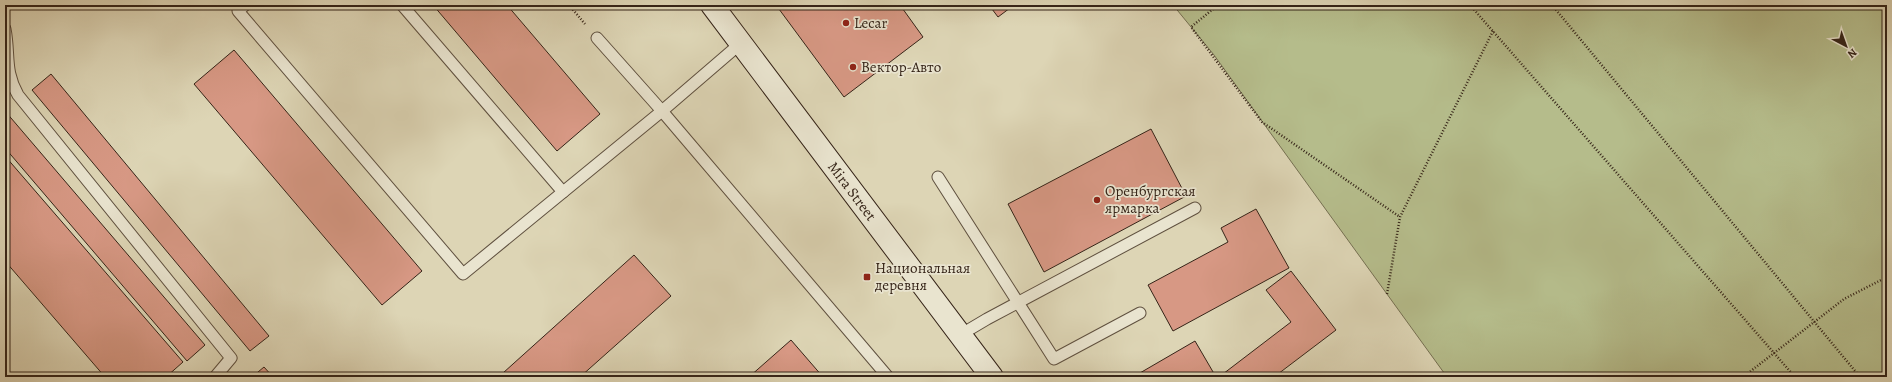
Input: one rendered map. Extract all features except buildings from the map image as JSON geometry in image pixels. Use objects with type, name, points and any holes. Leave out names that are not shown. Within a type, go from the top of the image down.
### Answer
[{"type":"main road","name":"Mira Street","points":[[712,5],[992,377]]},
{"type":"lane","points":[[245,5],[238,11],[463,274],[662,111],[741,43]]},
{"type":"lane","points":[[402,5],[563,192]]},
{"type":"lane","points":[[5,30],[7,65],[11,82],[18,95],[230,358],[215,377]]},
{"type":"lane","points":[[597,38],[662,111],[888,377]]},
{"type":"lane","points":[[938,177],[1054,359],[1140,312]]},
{"type":"lane","points":[[960,335],[1018,302],[1195,208]]},
{"type":"path","points":[[569,5],[597,38]]},
{"type":"path","points":[[1218,5],[1191,27],[1262,122],[1400,217]]},
{"type":"path","points":[[1470,5],[1795,377]]},
{"type":"path","points":[[1552,5],[1860,377]]},
{"type":"path","points":[[1387,294],[1400,217],[1493,31]]},
{"type":"path","points":[[1743,377],[1775,354],[1844,299],[1887,277]]},
{"type":"green space","points":[[1173,5],[1887,5],[1887,377],[1447,377],[1214,55]]},
{"type":"place","name":"Lecar","points":[[846,23]]},
{"type":"place","name":"Вектор-Авто","points":[[853,67]]},
{"type":"place","name":"Оренбургская ярмарка","points":[[1097,200]]},
{"type":"place","name":"Национальная деревня","points":[[867,277]]}]
